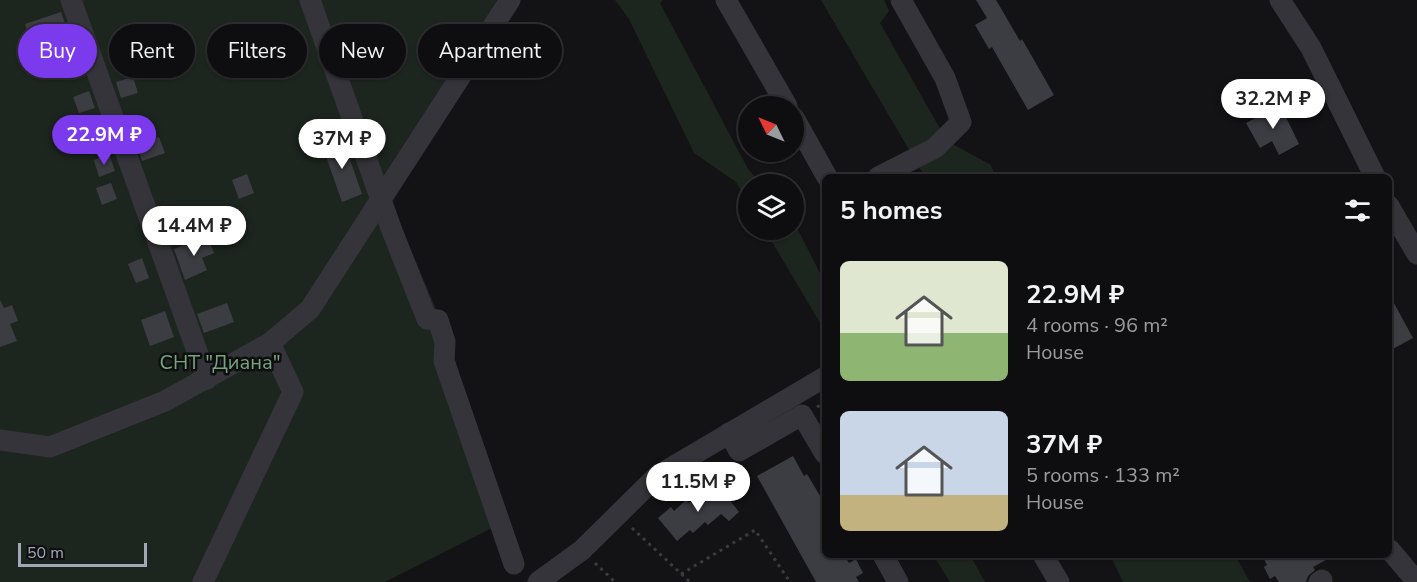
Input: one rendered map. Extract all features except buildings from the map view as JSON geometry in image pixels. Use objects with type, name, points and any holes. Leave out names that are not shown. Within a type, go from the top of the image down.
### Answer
[{"type":"street","points":[[71,0],[207,379]]},
{"type":"street","points":[[310,0],[381,201],[427,319],[438,320],[445,342],[444,361],[514,564]]},
{"type":"street","points":[[0,440],[50,447],[165,401],[270,343],[310,309],[510,0]]},
{"type":"street","points":[[726,0],[781,96]]},
{"type":"street","points":[[884,174],[935,148],[961,122],[945,78],[901,0]]},
{"type":"street","points":[[1280,0],[1311,48],[1374,174]]},
{"type":"street","points":[[804,136],[825,174]]},
{"type":"street","points":[[1392,211],[1417,254]]},
{"type":"street","points":[[203,582],[293,392],[270,343]]},
{"type":"street","points":[[538,582],[582,550],[657,476],[822,379]]},
{"type":"street","points":[[729,433],[739,451],[802,415],[822,449]]},
{"type":"street","points":[[1392,552],[1417,582]]},
{"type":"street","points":[[885,558],[898,582]]},
{"type":"street","points":[[1045,558],[1059,582]]},
{"type":"path","points":[[627,524],[690,582]]},
{"type":"path","points":[[681,574],[754,530],[790,582]]},
{"type":"path","points":[[592,561],[599,554]]},
{"type":"green space","name":"СНТ \"Диана\"","points":[[0,0],[521,0],[505,24],[418,24],[418,78],[470,78],[390,202],[449,339],[502,523],[385,582],[0,582]]},
{"type":"green space","points":[[615,0],[663,0],[660,3],[738,150],[738,162],[744,162],[752,174],[738,174],[738,185],[694,153],[629,19]]},
{"type":"green space","points":[[821,0],[884,0],[889,11],[880,23],[947,141],[991,165],[994,174],[923,174]]},
{"type":"green space","points":[[771,240],[803,240],[822,277],[822,326]]},
{"type":"green space","points":[[935,558],[972,558],[985,582],[950,582]]},
{"type":"green space","points":[[1111,558],[1237,558],[1250,582],[1123,582]]}]
